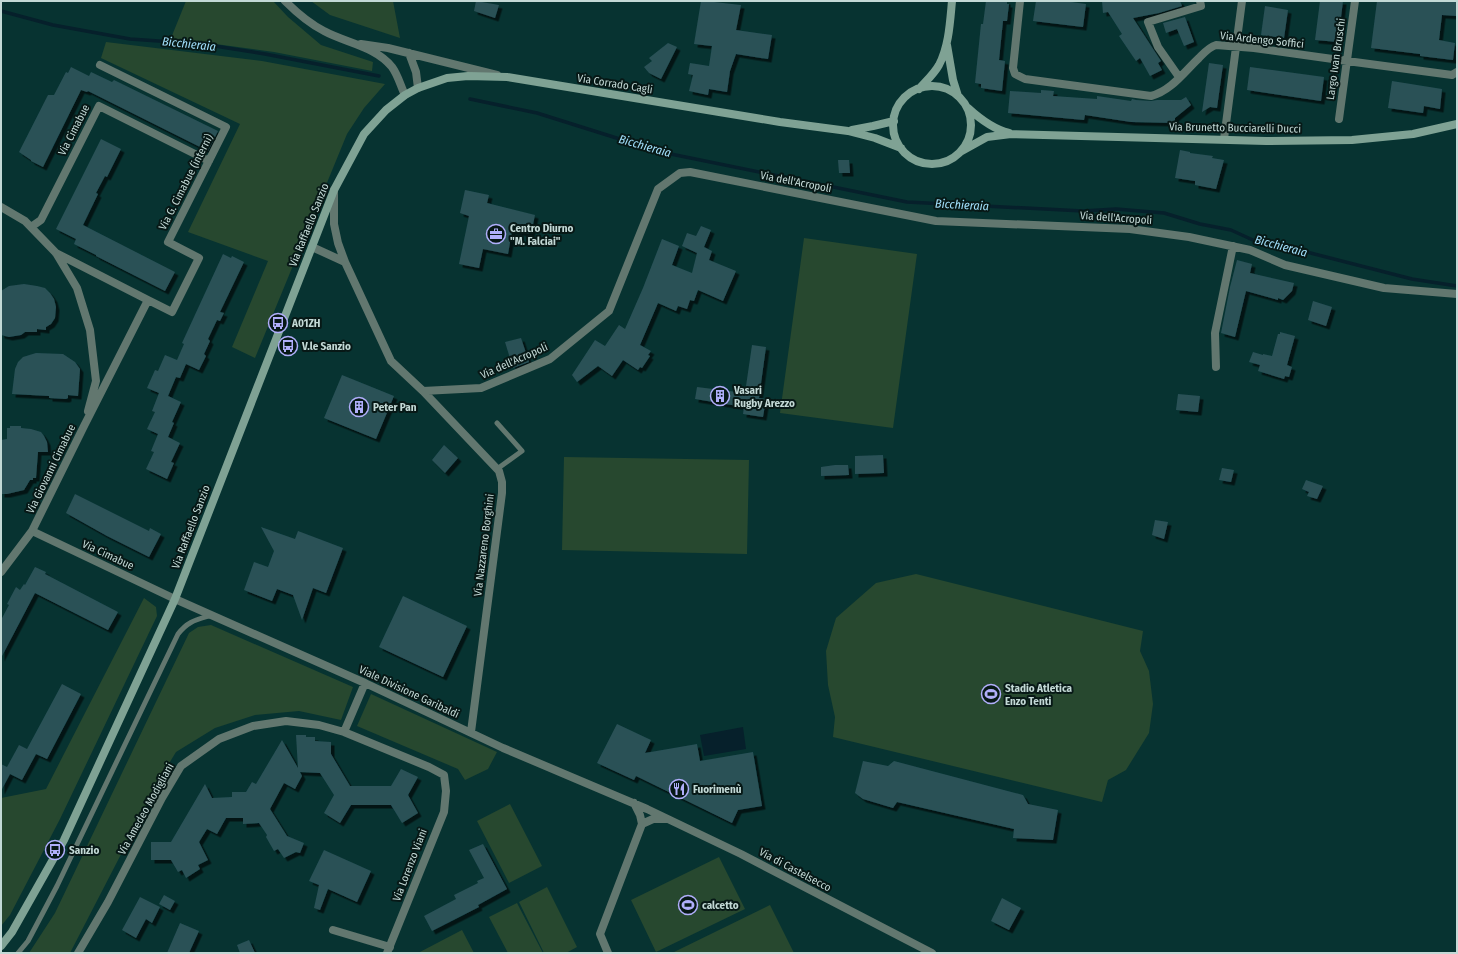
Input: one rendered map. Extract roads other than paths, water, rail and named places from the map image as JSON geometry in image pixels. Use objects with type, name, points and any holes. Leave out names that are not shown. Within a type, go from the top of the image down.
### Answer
[{"type":"main road","points":[[918,89],[939,87],[949,90],[958,96],[966,105],[970,117],[971,130],[967,142],[960,152],[951,159],[940,163],[929,164],[908,156],[900,148],[896,139],[894,121],[896,111],[901,102],[931,77],[939,65],[947,45],[952,1]]},
{"type":"main road","points":[[947,45],[953,80],[958,96]]},
{"type":"main road","name":"Via Corrado Cagli","points":[[386,110],[405,95],[418,88],[447,78],[468,76],[507,78],[780,122],[848,131],[875,138],[900,148]]},
{"type":"main road","name":"Via Brunetto Bucciarelli Ducci","points":[[966,105],[980,119],[999,131],[1011,134]]},
{"type":"main road","name":"Via Raffaello Sanzio","points":[[1,946],[12,932],[64,840],[174,599],[334,190],[364,134],[386,110]]},
{"type":"main road","name":"Via Corrado Cagli","points":[[848,131],[894,121]]},
{"type":"main road","name":"Via Brunetto Bucciarelli Ducci","points":[[960,152],[987,137],[1011,134],[1266,141],[1357,140],[1413,134],[1457,124]]},
{"type":"street","points":[[284,1],[302,18],[324,32],[356,43],[388,48],[507,78]]},
{"type":"street","name":"Via Ardengo Soffici","points":[[1020,1],[1013,68],[1015,74],[1025,79],[1151,96],[1161,93],[1171,87],[1179,77],[1212,46],[1216,45],[1236,46],[1452,75],[1457,72]]},
{"type":"street","points":[[1179,77],[1158,47],[1148,22],[1201,6],[1200,1]]},
{"type":"street","points":[[1224,139],[1242,1]]},
{"type":"street","name":"Largo Ivan Bruschi","points":[[1339,120],[1355,1]]},
{"type":"street","points":[[356,43],[381,57],[392,68],[405,95]]},
{"type":"street","points":[[409,53],[416,72],[418,88]]},
{"type":"street","name":"Via G. Cimabue (interni)","points":[[100,64],[226,127],[168,242],[199,258],[172,312],[148,300]]},
{"type":"street","name":"Via Cimabue","points":[[30,227],[41,220],[99,106],[209,161]]},
{"type":"street","name":"Via dell'Acropoli","points":[[423,392],[481,388],[550,359],[609,311],[658,189],[680,173],[690,172],[936,221],[1130,229],[1189,237],[1250,250],[1285,264],[1384,288],[1457,294]]},
{"type":"street","points":[[334,190],[334,224],[338,243],[345,262],[391,361],[498,470]]},
{"type":"street","name":"Via Giovanni Cimabue","points":[[1,207],[24,221],[56,253],[77,288],[90,330],[96,381],[83,428],[32,531],[1,572]]},
{"type":"street","points":[[1216,367],[1215,333],[1233,246]]},
{"type":"street","points":[[312,247],[345,262]]},
{"type":"street","points":[[56,253],[148,300],[83,428]]},
{"type":"street","name":"Via Nazzareno Borghini","points":[[471,732],[502,493],[502,482],[498,470]]},
{"type":"street","name":"Via Cimabue","points":[[32,531],[174,599]]},
{"type":"street","name":"Viale Divisione Garibaldi","points":[[174,599],[471,732],[503,748],[647,809]]},
{"type":"street","points":[[344,732],[365,684]]},
{"type":"street","name":"Via Amedeo Modigliani","points":[[78,953],[108,902],[162,798],[181,766],[219,739],[253,726],[286,721],[319,725],[344,732],[444,775],[446,791]]},
{"type":"street","name":"Via Lorenzo Viani","points":[[333,930],[388,950],[444,812],[446,791]]},
{"type":"street","points":[[608,953],[600,934],[642,824],[640,815],[634,803]]},
{"type":"street","name":"Via di Castelsecco","points":[[647,809],[741,854],[932,953]]},
{"type":"street","points":[[642,824],[653,819],[668,819]]},
{"type":"lane","points":[[498,423],[522,451],[498,470]]},
{"type":"lane","points":[[18,953],[28,940],[57,886],[178,634],[184,625],[212,615]]},
{"type":"water","points":[[743,727],[746,749],[704,756],[700,735]]},
{"type":"waterway","name":"Bicchieraia","points":[[1,11],[53,25],[130,39],[202,44],[265,54],[379,76]]},
{"type":"waterway","name":"Bicchieraia","points":[[470,99],[537,113],[661,152],[907,202],[1083,211],[1116,209],[1164,213],[1200,224],[1231,230],[1255,241],[1291,248],[1412,279],[1457,286]]},
{"type":"place","name":"Centro Diurno \"M. Falciai\"","points":[[496,234]]},
{"type":"place","name":"A01ZH","points":[[278,323]]},
{"type":"place","name":"V.le Sanzio","points":[[288,346]]},
{"type":"place","name":"Vasari Rugby Arezzo","points":[[720,396]]},
{"type":"place","name":"Peter Pan","points":[[359,407]]},
{"type":"place","name":"Stadio Atletica Enzo Tenti","points":[[991,694]]},
{"type":"place","name":"Fuorimenù","points":[[679,789]]},
{"type":"place","name":"Sanzio","points":[[55,850]]},
{"type":"place","name":"calcetto","points":[[688,905]]}]
